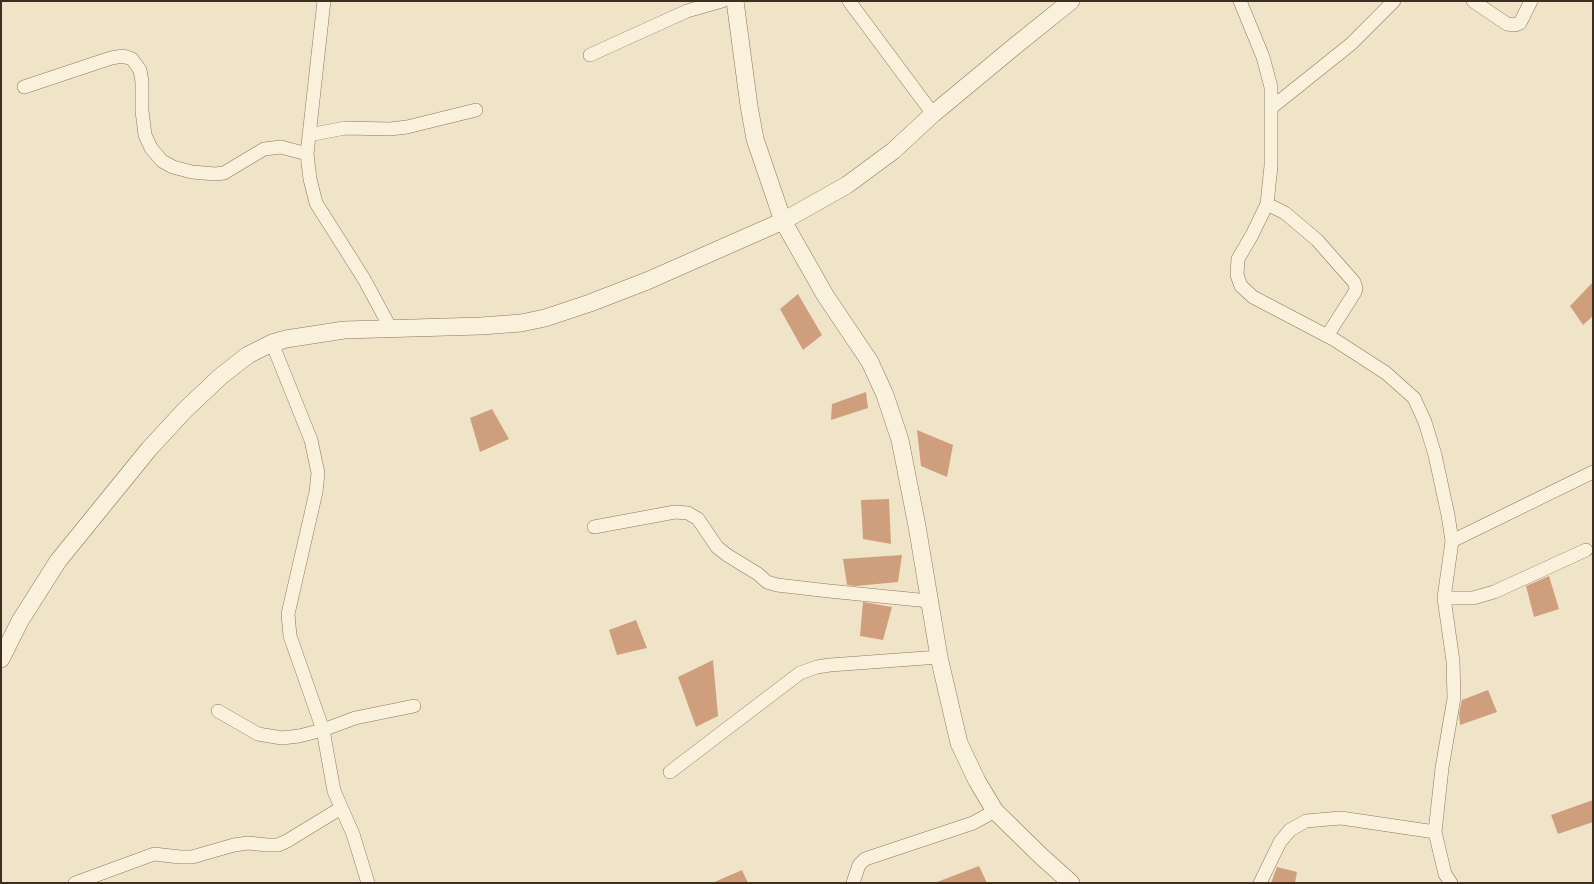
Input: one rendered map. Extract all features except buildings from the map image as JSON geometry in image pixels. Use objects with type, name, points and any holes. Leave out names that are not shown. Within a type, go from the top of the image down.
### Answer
[{"type":"street","points":[[324,1],[307,154],[310,179],[316,203],[364,279],[391,329]]},
{"type":"street","points":[[590,54],[687,11],[722,1]]},
{"type":"street","points":[[736,1],[749,106],[755,139],[783,221],[825,296],[870,362],[885,395],[900,440],[930,600],[939,658],[959,743],[977,782],[995,811],[1064,881]]},
{"type":"street","points":[[849,1],[933,114]]},
{"type":"street","points":[[1,659],[20,621],[58,561],[149,449],[185,410],[221,376],[248,355],[272,343],[286,339],[344,330],[481,326],[521,323],[545,318],[590,304],[647,281],[783,221],[847,185],[893,151],[933,114],[1071,1]]},
{"type":"street","points":[[1240,1],[1263,57],[1271,87],[1271,166],[1267,204],[1238,259],[1237,275],[1241,286],[1253,297],[1327,336],[1386,373],[1414,398],[1425,422],[1435,455],[1452,541],[1444,598],[1453,661],[1454,698],[1442,768],[1435,832],[1445,874],[1451,883]]},
{"type":"street","points":[[1271,108],[1351,44],[1394,1]]},
{"type":"street","points":[[1472,1],[1506,24],[1515,25],[1520,23],[1531,1]]},
{"type":"street","points":[[24,87],[111,58],[123,56],[132,59],[140,70],[145,136],[151,148],[162,161],[173,167],[192,172],[215,174],[224,172],[264,149],[281,147],[307,154]]},
{"type":"street","points":[[309,135],[345,128],[390,129],[407,127],[476,110]]},
{"type":"street","points":[[1267,204],[1285,213],[1317,240],[1354,282],[1356,288],[1355,292],[1327,336]]},
{"type":"street","points":[[272,343],[311,440],[318,473],[316,492],[288,614],[290,636],[323,730],[334,791],[353,834],[368,883]]},
{"type":"street","points":[[1452,541],[1593,472]]},
{"type":"street","points":[[594,527],[675,512],[688,513],[698,519],[717,547],[758,574],[767,582],[777,585],[829,591],[930,600]]},
{"type":"street","points":[[1444,598],[1473,598],[1494,592],[1586,550]]},
{"type":"street","points":[[670,772],[800,673],[817,667],[830,665],[939,658]]},
{"type":"street","points":[[218,711],[258,734],[282,738],[299,736],[323,730],[355,718],[414,706]]},
{"type":"street","points":[[75,883],[154,854],[192,857],[234,845],[248,843],[278,845],[341,808]]},
{"type":"street","points":[[853,883],[859,865],[865,859],[973,823],[995,811]]},
{"type":"street","points":[[1260,883],[1280,842],[1290,830],[1306,821],[1341,818],[1435,832]]}]
